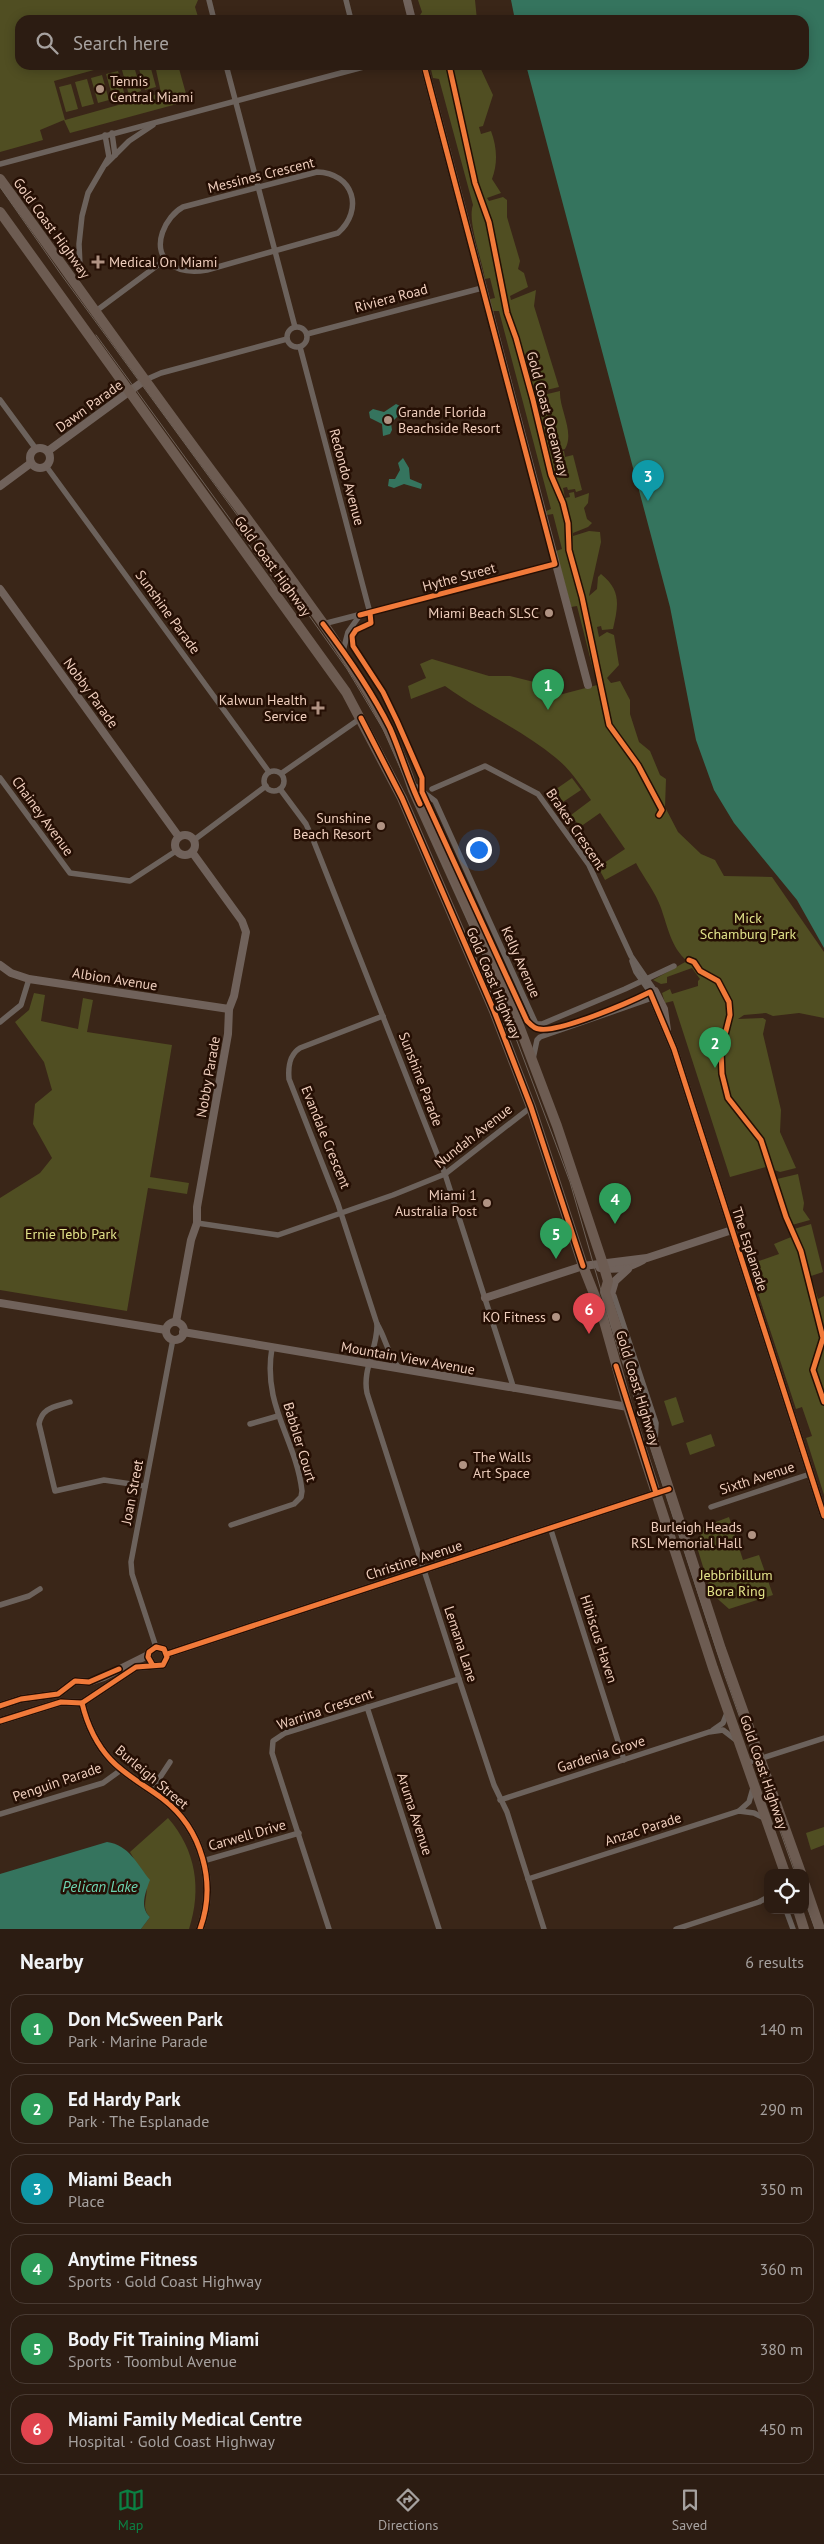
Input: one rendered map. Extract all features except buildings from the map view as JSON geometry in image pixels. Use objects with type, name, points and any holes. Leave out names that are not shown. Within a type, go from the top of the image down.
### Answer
[{"type":"highway","name":"Gold Coast Highway","points":[[0,179],[145,380],[279,560],[343,651],[389,727],[404,759],[411,782],[493,962],[533,1061],[580,1191],[604,1266],[612,1299],[669,1489],[744,1715],[800,1869]]},
{"type":"highway","name":"Gold Coast Highway","points":[[0,212],[325,662],[361,718],[402,798],[443,891],[531,1107],[602,1314],[628,1407],[727,1708],[783,1869]]},
{"type":"highway","points":[[809,1897],[820,1929]]},
{"type":"highway","points":[[799,1914],[804,1929]]},
{"type":"street","points":[[209,0],[213,15]]},
{"type":"street","points":[[346,0],[350,15]]},
{"type":"street","points":[[407,0],[411,15]]},
{"type":"street","points":[[227,70],[294,327]]},
{"type":"street","points":[[0,164],[348,70]]},
{"type":"street","points":[[425,70],[588,685]]},
{"type":"street","points":[[80,266],[79,244],[83,208],[88,193],[105,166],[115,155],[137,135],[166,119]]},
{"type":"street","points":[[112,133],[115,155]]},
{"type":"street","points":[[105,135],[109,153],[105,166]]},
{"type":"street","name":"Messines Crescent","points":[[325,172],[340,179],[350,191],[352,215],[349,222],[338,233],[274,251],[198,271],[180,268],[170,264],[166,259],[162,244],[164,228],[176,210],[257,187],[308,174],[325,172]]},
{"type":"street","points":[[96,311],[166,259]]},
{"type":"street","name":"Riviera Road","points":[[307,334],[482,288]]},
{"type":"street","points":[[294,327],[301,327],[307,334],[307,340],[300,347],[292,346],[287,339],[288,332],[294,327]]},
{"type":"street","points":[[145,380],[161,373],[287,339]]},
{"type":"street","name":"Redondo Avenue","points":[[300,347],[372,612]]},
{"type":"street","name":"Dawn Parade","points":[[48,451],[145,380]]},
{"type":"street","points":[[0,400],[36,448]]},
{"type":"street","points":[[36,448],[44,448],[48,451],[50,461],[46,466],[38,468],[31,463],[30,456],[36,448]]},
{"type":"street","points":[[0,486],[31,463]]},
{"type":"street","name":"Sunshine Parade","points":[[46,466],[269,772]]},
{"type":"street","name":"Hythe Street","points":[[323,624],[555,564]]},
{"type":"street","name":"Nobby Parade","points":[[0,589],[179,837]]},
{"type":"street","points":[[343,651],[348,632],[360,615]]},
{"type":"street","points":[[282,773],[361,718]]},
{"type":"street","name":"Brakes Crescent","points":[[432,789],[484,766],[536,792],[589,864],[631,956],[634,968],[654,994]]},
{"type":"street","points":[[276,770],[282,773],[284,783],[280,789],[271,790],[266,786],[264,780],[269,772],[276,770]]},
{"type":"street","name":"Chainey Avenue","points":[[0,778],[66,870],[76,875],[130,882],[176,851]]},
{"type":"street","name":"Kelly Avenue","points":[[411,782],[435,801],[536,1024],[542,1024],[601,1000],[674,966]]},
{"type":"street","points":[[194,840],[266,786]]},
{"type":"street","name":"Sunshine Parade","points":[[280,789],[306,824],[446,1174],[514,1389]]},
{"type":"street","points":[[185,835],[194,840],[195,846],[192,852],[184,856],[176,851],[174,845],[179,837],[185,835]]},
{"type":"street","name":"Nobby Parade","points":[[176,1322],[191,1240],[197,1223],[197,1207],[228,1034],[229,1009],[234,996],[245,948],[244,926],[192,852]]},
{"type":"street","name":"Albion Avenue","points":[[0,965],[11,973],[29,979],[229,1009]]},
{"type":"street","points":[[0,1022],[21,1005],[29,979]]},
{"type":"street","points":[[533,1061],[535,1045],[540,1036],[654,994]]},
{"type":"street","name":"The Esplanade","points":[[654,994],[664,1009],[667,1030],[824,1516]]},
{"type":"street","name":"Evandale Crescent","points":[[383,1016],[294,1051],[290,1061],[289,1079],[341,1212],[377,1324],[390,1357],[401,1370]]},
{"type":"street","name":"Nundah Avenue","points":[[197,1223],[270,1236],[341,1212],[446,1174],[531,1107]]},
{"type":"street","points":[[486,1298],[584,1266],[604,1266],[647,1258],[732,1230]]},
{"type":"street","points":[[612,1299],[617,1278],[647,1258]]},
{"type":"street","points":[[604,1266],[617,1270],[632,1267]]},
{"type":"street","points":[[0,1303],[166,1330]]},
{"type":"street","points":[[176,1322],[183,1326],[184,1332],[179,1338],[173,1339],[167,1335],[166,1330],[170,1323],[176,1322]]},
{"type":"street","name":"Evandale Crescent","points":[[370,1365],[377,1341],[377,1324]]},
{"type":"street","name":"Mountain View Avenue","points":[[184,1332],[370,1365],[628,1407]]},
{"type":"street","name":"Joan Street","points":[[156,1647],[132,1574],[131,1562],[173,1339]]},
{"type":"street","name":"Babbler Court","points":[[231,1525],[294,1504],[301,1497],[302,1485],[278,1416],[269,1374],[272,1348]]},
{"type":"street","name":"Lemana Lane","points":[[370,1365],[365,1380],[367,1393],[458,1679],[500,1800],[507,1812],[544,1929]]},
{"type":"street","points":[[70,1402],[45,1410],[39,1424],[55,1491],[104,1480],[145,1486]]},
{"type":"street","points":[[250,1424],[278,1416]]},
{"type":"street","name":"Sixth Avenue","points":[[711,1507],[810,1474]]},
{"type":"street","name":"Christine Avenue","points":[[167,1654],[669,1489]]},
{"type":"street","name":"Hibiscus Haven","points":[[550,1527],[624,1760]]},
{"type":"street","points":[[0,1605],[29,1596],[40,1588]]},
{"type":"street","points":[[0,1706],[21,1700],[51,1696],[75,1681],[83,1682],[104,1677],[148,1655],[156,1647],[161,1648],[167,1654],[167,1660],[163,1665],[157,1667],[152,1664],[148,1655]]},
{"type":"street","points":[[0,1722],[61,1702],[82,1703],[136,1667],[152,1664]]},
{"type":"street","name":"Warrina Crescent","points":[[329,1929],[272,1753],[273,1741],[285,1733],[458,1679]]},
{"type":"street","points":[[83,1682],[89,1688],[89,1697]]},
{"type":"street","points":[[68,1686],[68,1696],[73,1702]]},
{"type":"street","name":"Burleigh Street","points":[[82,1703],[96,1739],[110,1760],[173,1808],[187,1823],[204,1861],[207,1894],[200,1929]]},
{"type":"street","name":"Aruma Avenue","points":[[367,1707],[439,1929]]},
{"type":"street","name":"Gardenia Grove","points":[[709,1732],[723,1723],[727,1717],[727,1708]]},
{"type":"street","name":"Gardenia Grove","points":[[500,1800],[709,1732],[723,1730],[744,1715]]},
{"type":"street","points":[[723,1730],[741,1745]]},
{"type":"street","points":[[747,1763],[824,1738]]},
{"type":"street","points":[[151,1791],[170,1762]]},
{"type":"street","name":"Penguin Parade","points":[[0,1814],[103,1783],[121,1770]]},
{"type":"street","points":[[739,1811],[748,1802],[754,1782]]},
{"type":"street","points":[[739,1811],[754,1813],[766,1819]]},
{"type":"street","name":"Anzac Parade","points":[[528,1879],[739,1811]]},
{"type":"street","name":"Carwell Drive","points":[[204,1861],[298,1833]]},
{"type":"street","points":[[775,1847],[780,1869]]},
{"type":"street","points":[[676,1929],[764,1899]]},
{"type":"street","points":[[759,1902],[764,1902]]},
{"type":"street","points":[[787,1914],[793,1929]]},
{"type":"green space","points":[[0,0],[198,0],[195,7],[197,15],[15,15],[15,70],[94,70],[54,81],[65,120],[161,93],[156,70],[179,70],[188,101],[70,133],[64,120],[40,130],[43,140],[0,152]]},
{"type":"green space","points":[[418,0],[475,0],[476,15],[420,15],[422,12]]},
{"type":"green space","points":[[122,70],[135,70],[141,91],[129,95]]},
{"type":"green space","points":[[139,70],[151,70],[156,87],[145,90]]},
{"type":"green space","name":"Mick Schamburg Park","points":[[431,70],[481,70],[493,95],[483,126],[479,127],[481,134],[491,131],[493,137],[496,161],[492,179],[501,193],[487,198],[489,201],[503,197],[507,200],[507,217],[520,261],[518,269],[524,273],[528,287],[510,296],[511,300],[536,290],[534,306],[559,387],[538,392],[539,396],[560,391],[568,428],[568,442],[565,449],[552,452],[564,451],[565,457],[573,455],[582,490],[576,492],[575,489],[568,490],[567,487],[563,488],[565,498],[570,497],[569,493],[574,492],[575,498],[589,493],[588,503],[584,508],[587,519],[592,523],[588,527],[573,533],[573,536],[589,531],[600,532],[601,542],[589,596],[597,589],[598,577],[601,574],[608,580],[617,599],[613,629],[602,630],[601,626],[597,627],[599,637],[607,632],[614,635],[619,665],[607,678],[611,683],[620,681],[630,700],[630,714],[639,742],[650,751],[660,775],[666,779],[665,807],[678,832],[701,854],[715,860],[724,876],[772,877],[824,952],[824,1018],[799,1013],[773,1016],[766,1013],[744,1015],[738,1019],[763,1018],[766,1020],[763,1034],[781,1110],[780,1132],[796,1168],[780,1172],[766,1167],[730,1177],[673,1001],[665,1003],[662,993],[670,989],[672,994],[698,986],[700,979],[692,968],[667,977],[667,983],[661,984],[653,980],[687,961],[677,950],[659,902],[636,863],[605,880],[598,867],[625,849],[600,813],[580,827],[571,815],[591,800],[571,772],[543,748],[445,686],[411,699],[408,686],[426,678],[420,664],[432,659],[489,676],[510,676],[538,683],[559,695],[597,685],[577,606],[571,607],[556,551],[562,549],[553,514],[547,515],[546,511],[551,509],[499,311],[493,311],[490,299],[495,298],[490,278],[485,279],[472,221],[473,205],[439,79],[433,78]]},
{"type":"green space","points":[[118,71],[125,96],[113,99],[106,74]]},
{"type":"green space","name":"Tennis Central Miami","points":[[102,75],[109,100],[98,103],[91,78]]},
{"type":"green space","points":[[87,79],[94,104],[82,107],[75,82]]},
{"type":"green space","points":[[71,84],[78,109],[66,112],[59,87]]},
{"type":"green space","points":[[572,778],[581,790],[557,806],[549,794]]},
{"type":"green space","name":"Ernie Tebb Park","points":[[34,993],[45,995],[41,1021],[78,1029],[83,998],[93,1000],[87,1032],[172,1045],[150,1177],[189,1183],[187,1194],[148,1188],[127,1311],[0,1290],[0,1198],[40,1173],[52,1158],[33,1124],[35,1104],[52,1090],[44,1062],[15,1022],[29,1010]]},
{"type":"green space","points":[[798,1174],[804,1203],[803,1210],[810,1220],[792,1225],[777,1179]]},
{"type":"green space","points":[[811,1224],[823,1272],[811,1276],[818,1299],[824,1296],[824,1495],[806,1438],[812,1436],[802,1407],[796,1409],[750,1269],[753,1263],[779,1254],[774,1244],[796,1235],[794,1229]]},
{"type":"green space","points":[[676,1397],[684,1422],[672,1426],[664,1401]]},
{"type":"green space","points":[[711,1434],[715,1446],[690,1455],[686,1443]]},
{"type":"green space","name":"Jebbribillum Bora Ring","points":[[729,1517],[743,1560],[759,1555],[773,1595],[729,1609],[711,1593],[697,1547],[703,1527]]},
{"type":"green space","points":[[168,1818],[185,1843],[194,1870],[195,1899],[193,1914],[189,1929],[141,1929],[150,1917],[145,1905],[147,1890],[130,1852]]},
{"type":"green space","points":[[824,1827],[824,1845],[811,1850],[806,1833]]},
{"type":"water","points":[[511,0],[824,0],[824,948],[797,900],[734,823],[714,790],[696,740],[670,607],[527,70],[809,70],[809,15],[514,15]]},
{"type":"water","points":[[396,404],[400,406],[403,413],[402,417],[398,416],[391,423],[392,430],[390,434],[383,436],[382,424],[370,418],[369,412],[373,409],[384,412]]},
{"type":"water","points":[[403,458],[409,468],[410,479],[422,484],[421,489],[404,484],[394,488],[388,486],[389,479],[395,479],[400,470],[398,463]]},
{"type":"water","name":"Pelican Lake","points":[[107,1842],[127,1851],[150,1880],[144,1904],[150,1917],[141,1929],[0,1929],[0,1874]]},
{"type":"tram line","points":[[0,187],[60,273],[347,669],[383,729],[494,980],[570,1182],[614,1336],[725,1676],[794,1869]]},
{"type":"tram line","points":[[96,335],[289,600]]},
{"type":"tram line","points":[[809,1912],[815,1929]]},
{"type":"cycle path","points":[[360,615],[555,564],[425,70]]},
{"type":"cycle path","name":"Gold Coast Oceanway","points":[[450,70],[475,183],[489,222],[507,313],[533,400],[551,475],[563,503],[568,523],[569,550],[582,597],[609,725],[638,765],[662,810],[659,815]]},
{"type":"cycle path","points":[[370,613],[371,623],[356,630],[352,636],[353,646],[383,692],[397,721],[422,778],[422,792],[527,1021],[537,1029],[562,1026],[594,1016],[650,992],[674,1049],[824,1516]]},
{"type":"cycle path","points":[[323,624],[359,675],[383,715],[394,737],[420,804]]},
{"type":"cycle path","points":[[361,718],[402,798],[494,1011],[531,1107],[583,1266]]},
{"type":"cycle path","points":[[689,960],[694,962],[700,971],[718,981],[729,1002],[730,1015],[721,1051],[722,1074],[728,1098],[761,1140],[786,1217],[801,1251],[823,1338],[813,1370],[824,1402]]},
{"type":"cycle path","points":[[616,1366],[656,1493]]},
{"type":"cycle path","points":[[167,1654],[669,1489]]},
{"type":"cycle path","points":[[0,1721],[61,1702],[82,1703],[136,1667],[163,1665],[167,1657],[164,1649],[156,1647],[149,1652],[148,1657],[152,1664]]},
{"type":"cycle path","points":[[0,1706],[21,1699],[58,1694],[75,1681],[89,1682],[119,1669]]},
{"type":"cycle path","points":[[82,1703],[93,1733],[106,1754],[123,1771],[163,1799],[176,1811],[188,1826],[196,1841],[206,1876],[207,1894],[200,1929]]},
{"type":"place","name":"Tennis Central Miami","points":[[100,89]]},
{"type":"place","name":"Medical On Miami","points":[[98,262]]},
{"type":"place","name":"Grande Florida Beachside Resort","points":[[388,420]]},
{"type":"place","name":"Miami Beach","points":[[648,501]]},
{"type":"place","name":"Miami Beach SLSC","points":[[549,613]]},
{"type":"place","name":"Kalwun Health Service","points":[[318,708]]},
{"type":"place","name":"Don McSween Park","points":[[548,710]]},
{"type":"place","name":"Sunshine Beach Resort","points":[[381,826]]},
{"type":"place","name":"Ed Hardy Park","points":[[715,1068]]},
{"type":"place","name":"Miami 1 Australia Post","points":[[487,1203]]},
{"type":"place","name":"Anytime Fitness","points":[[615,1224]]},
{"type":"place","name":"Body Fit Training Miami","points":[[556,1259]]},
{"type":"place","name":"KO Fitness","points":[[556,1317]]},
{"type":"place","name":"Miami Family Medical Centre","points":[[589,1334]]},
{"type":"place","name":"The Walls Art Space","points":[[463,1465]]},
{"type":"place","name":"Burleigh Heads RSL Memorial Hall","points":[[752,1535]]}]
